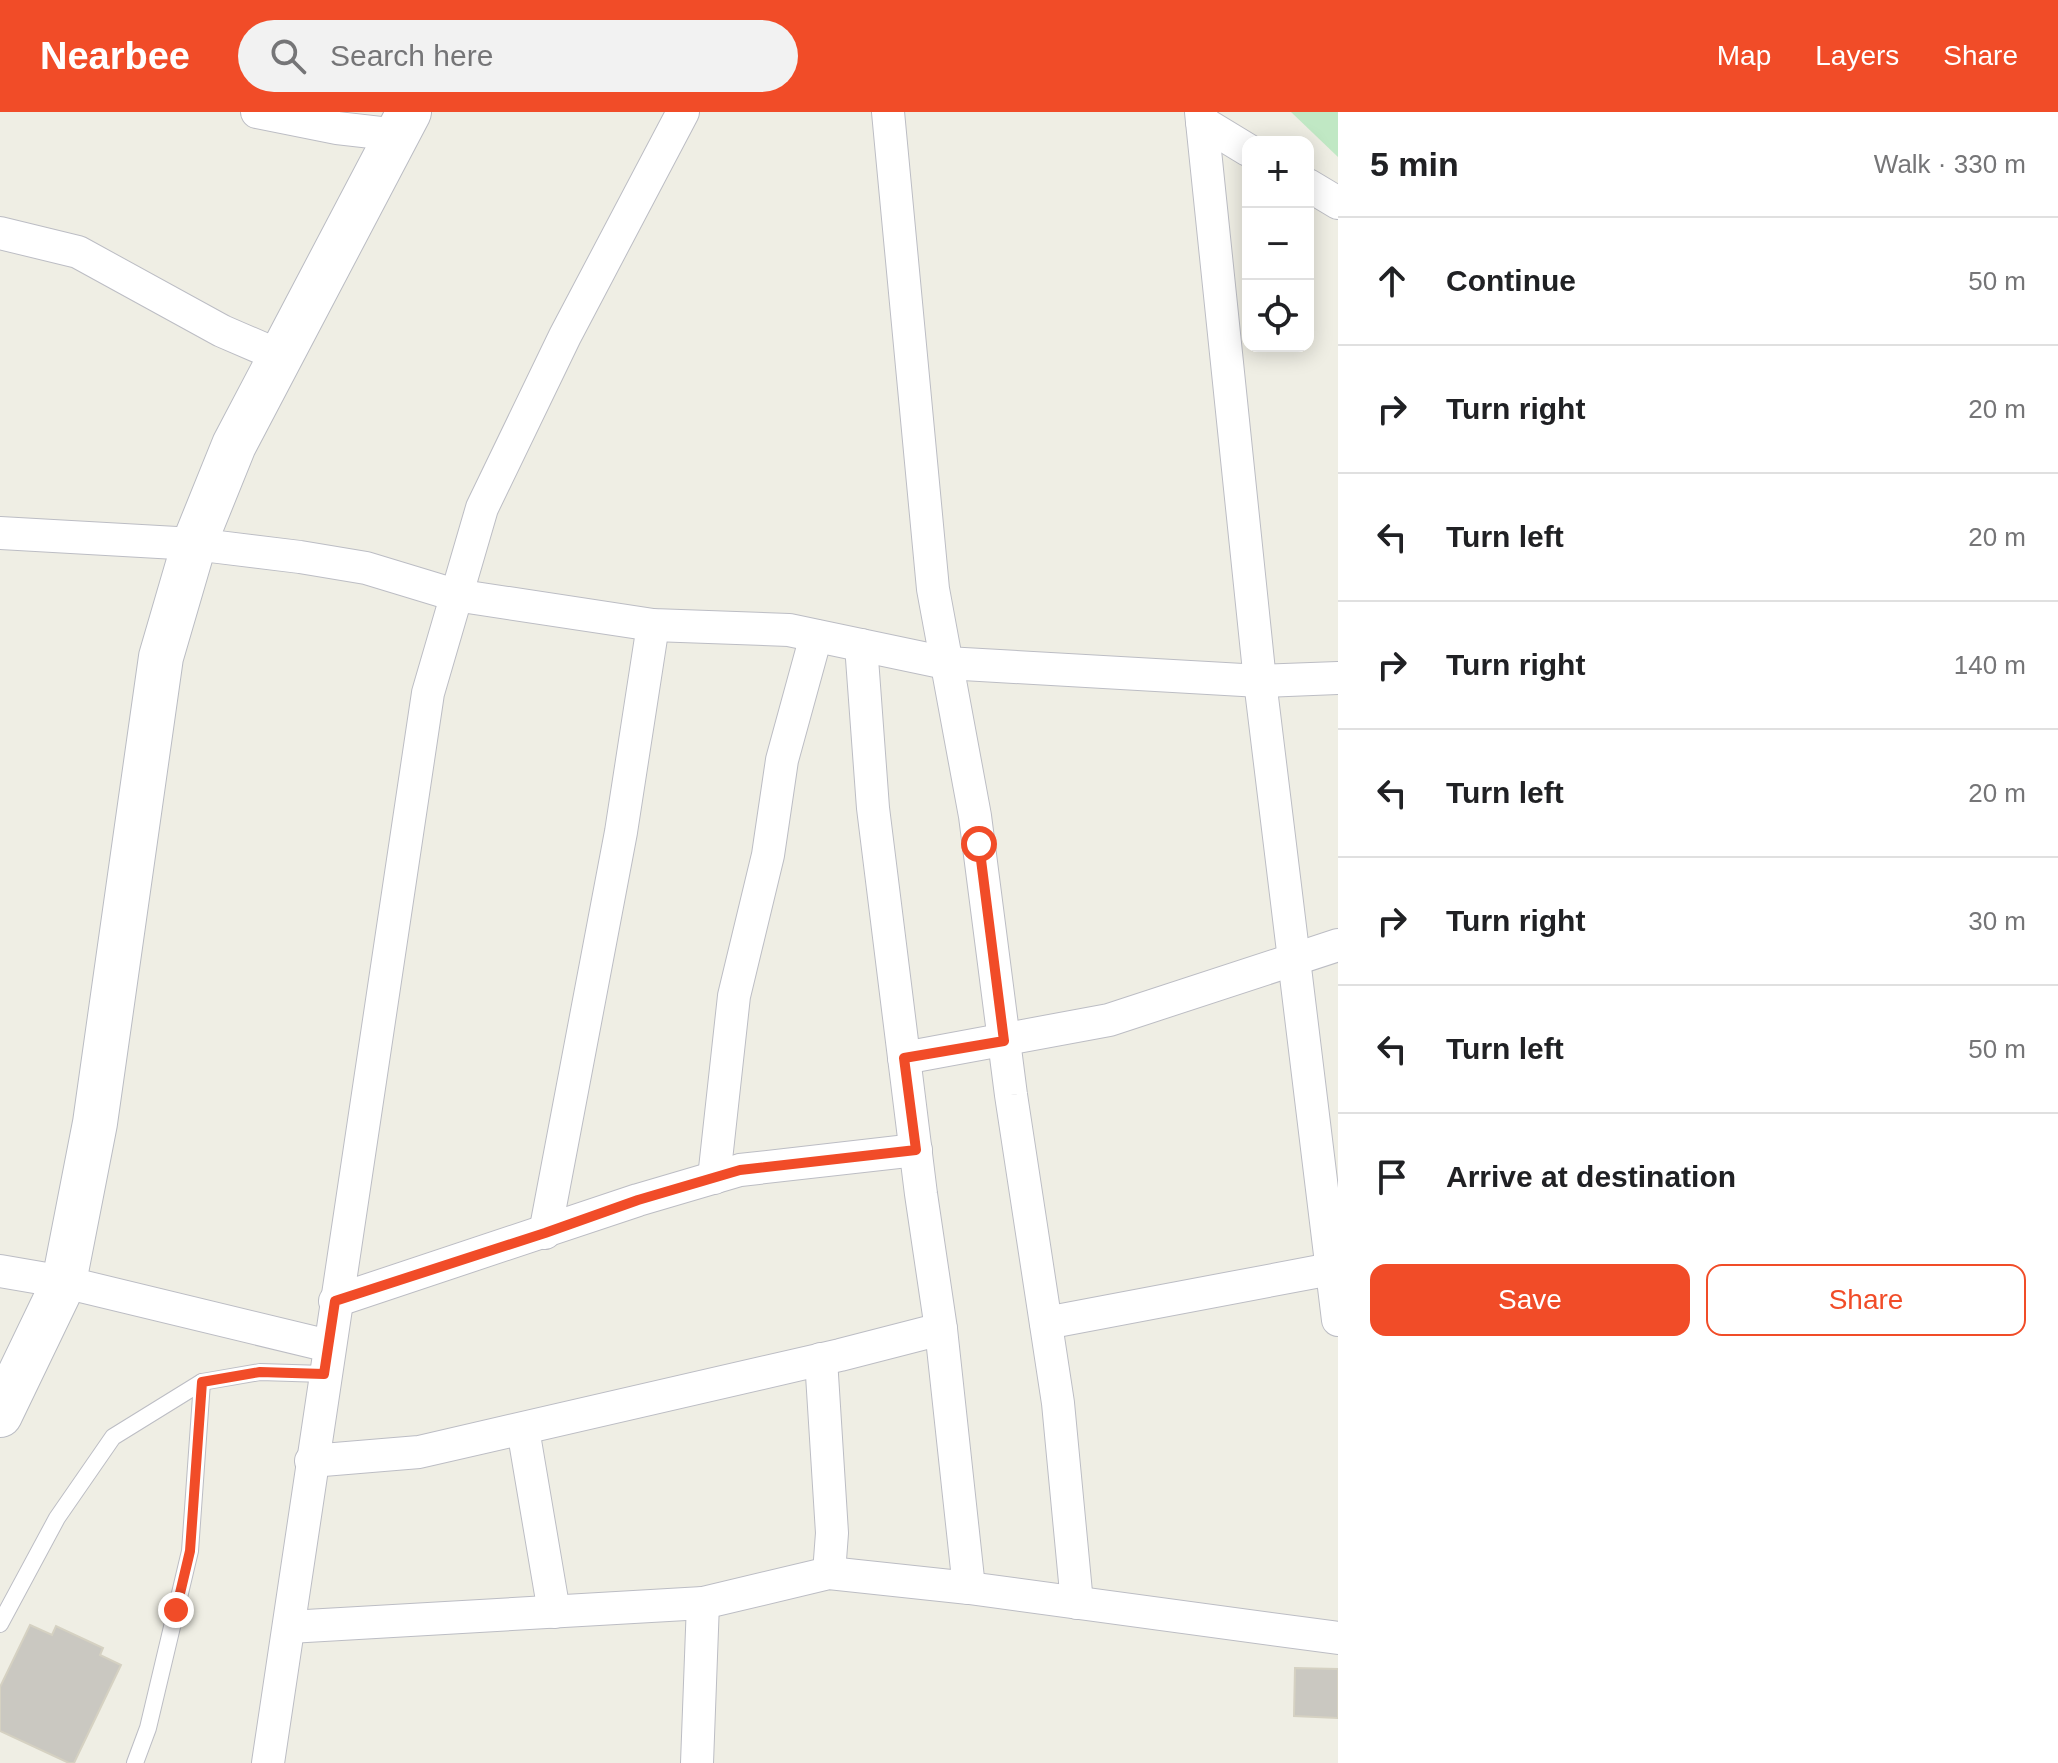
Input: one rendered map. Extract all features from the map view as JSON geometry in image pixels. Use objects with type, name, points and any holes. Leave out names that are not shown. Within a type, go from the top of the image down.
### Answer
[{"type":"street","points":[[257,112],[337,128],[404,124]]},
{"type":"street","points":[[268,1763],[428,693],[455,595],[489,493],[565,336],[683,112]]},
{"type":"street","points":[[888,112],[933,589],[975,816],[1004,1041],[1058,1403],[1077,1603]]},
{"type":"street","points":[[1201,117],[1242,146]]},
{"type":"street","points":[[1201,117],[1260,681],[1338,1320]]},
{"type":"street","points":[[0,1415],[64,1282],[95,1123],[161,657],[194,544],[234,445],[404,124]]},
{"type":"street","points":[[1314,189],[1338,203]]},
{"type":"street","points":[[0,233],[78,252],[222,331],[280,356]]},
{"type":"street","points":[[0,533],[194,544],[366,568],[455,595],[653,625],[789,630],[946,663],[1260,681],[1338,678]]},
{"type":"street","points":[[545,1233],[621,832],[653,625]]},
{"type":"street","points":[[714,1178],[734,996],[768,855],[782,760],[816,636]]},
{"type":"street","points":[[861,645],[873,808],[941,1329],[969,1588]]},
{"type":"street","points":[[904,1058],[1109,1020],[1338,945]]},
{"type":"street","points":[[335,1301],[638,1200],[740,1170],[916,1150]]},
{"type":"street","points":[[1046,1323],[1331,1269]]},
{"type":"street","points":[[0,1271],[64,1282],[326,1360]]},
{"type":"street","points":[[311,1461],[419,1452],[941,1329]]},
{"type":"street","points":[[821,1359],[832,1533],[829,1573]]},
{"type":"street","points":[[523,1429],[554,1612]]},
{"type":"street","points":[[289,1627],[703,1603],[829,1573],[969,1588],[1338,1638]]},
{"type":"street","points":[[697,1763],[703,1603]]},
{"type":"lane","points":[[0,1624],[57,1518],[113,1437],[202,1382],[326,1360]]},
{"type":"lane","points":[[135,1763],[148,1728],[190,1551],[202,1382]]},
{"type":"green space","points":[[1291,112],[1338,112],[1338,157]]},
{"type":"building","points":[[30,1625],[52,1635],[56,1626],[103,1648],[100,1655],[121,1665],[74,1763],[0,1731],[0,1687]]},
{"type":"building","points":[[1295,1668],[1338,1669],[1338,1718],[1294,1716]]},
{"type":"route","points":[[176,1610],[190,1551],[202,1382],[260,1372],[324,1374],[335,1301],[638,1200],[740,1170],[916,1150],[904,1058],[1004,1041],[979,844]]}]
